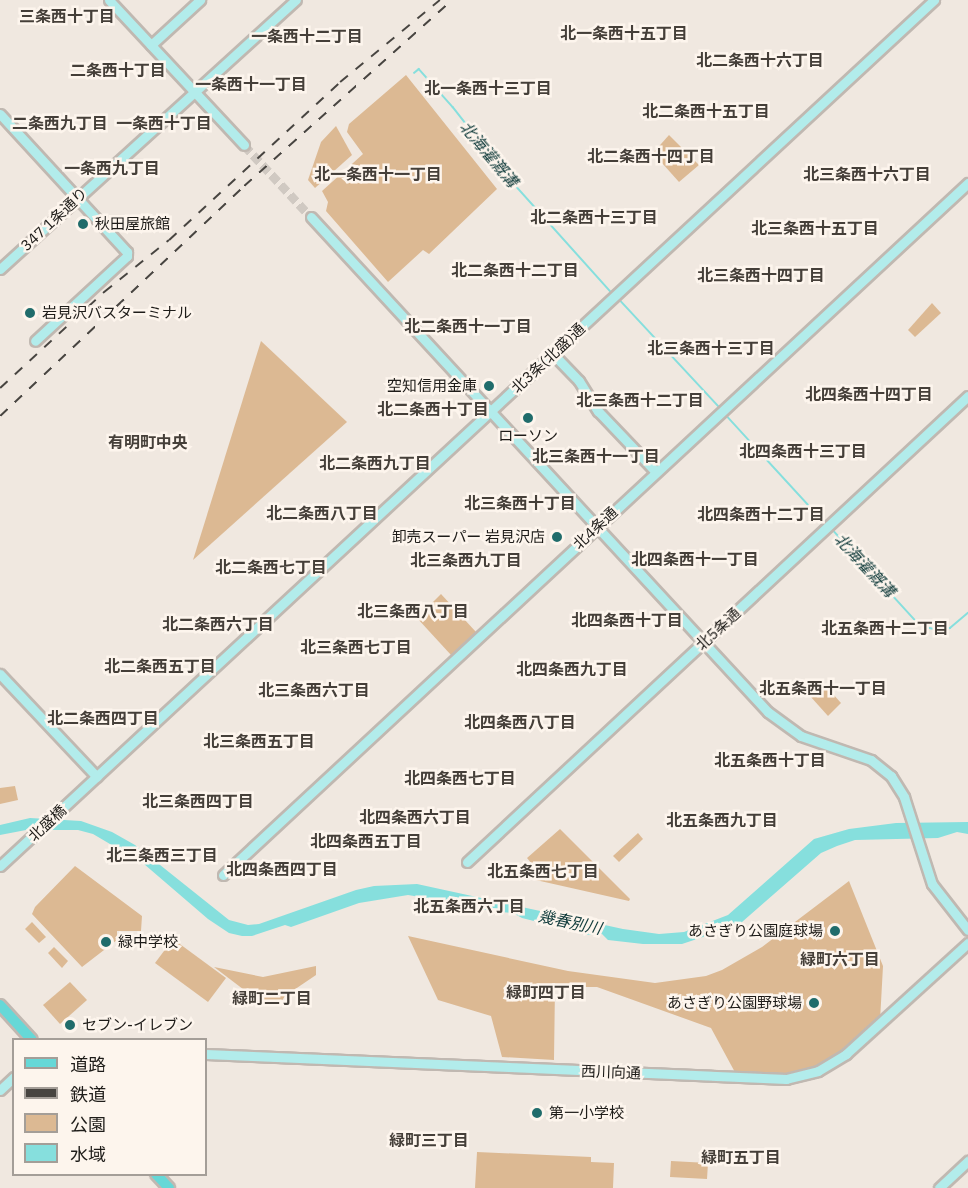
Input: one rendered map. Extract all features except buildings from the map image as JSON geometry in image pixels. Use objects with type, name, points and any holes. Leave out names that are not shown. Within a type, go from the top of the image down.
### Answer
[{"type":"main road","points":[[0,1005],[30,1038]]},
{"type":"main road","points":[[158,1176],[169,1188]]},
{"type":"street","points":[[109,0],[244,145]]},
{"type":"street","points":[[151,45],[200,0]]},
{"type":"street","name":"347 1条通り","points":[[0,269],[296,0]]},
{"type":"street","name":"北3条(北盛)通","points":[[84,789],[934,0]]},
{"type":"street","points":[[0,114],[127,252],[127,256],[34,342]]},
{"type":"street","name":"北4条通","points":[[223,875],[968,183]]},
{"type":"street","points":[[310,216],[768,712],[789,730],[871,760],[882,767],[898,785],[924,863],[939,895],[968,930]]},
{"type":"street","points":[[553,354],[579,381],[598,411],[656,472]]},
{"type":"street","name":"北5条通","points":[[467,862],[968,396]]},
{"type":"street","points":[[0,674],[96,777]]},
{"type":"street","name":"北盛橋","points":[[0,866],[84,789]]},
{"type":"street","name":"西川向通","points":[[207,1054],[786,1079],[818,1071],[846,1054],[968,943]]},
{"type":"street","points":[[0,1090],[12,1079]]},
{"type":"street","points":[[939,1188],[968,1161]]},
{"type":"green space","points":[[406,75],[497,189],[429,254],[423,250],[388,282],[326,211],[328,202],[322,191],[363,154],[347,132],[349,124]]},
{"type":"green space","points":[[336,126],[352,155],[315,188],[308,180],[321,142]]},
{"type":"green space","points":[[669,135],[699,165],[679,182],[653,153]]},
{"type":"green space","points":[[932,303],[941,313],[915,337],[908,330]]},
{"type":"green space","points":[[261,341],[347,422],[193,560]]},
{"type":"green space","points":[[441,594],[476,632],[451,655],[417,618]]},
{"type":"green space","points":[[824,684],[841,703],[828,716],[810,696]]},
{"type":"green space","points":[[15,786],[18,800],[0,804],[0,788]]},
{"type":"green space","points":[[560,829],[630,899],[629,901],[518,876],[532,864],[527,858]]},
{"type":"green space","points":[[638,833],[643,839],[619,862],[613,856]]},
{"type":"green space","points":[[75,866],[142,916],[141,931],[117,931],[117,940],[82,967],[32,914],[35,907]]},
{"type":"green space","points":[[849,881],[883,966],[880,1021],[828,1063],[794,1076],[737,1076],[711,1028],[597,987],[555,987],[554,1060],[502,1057],[491,1016],[438,1000],[408,936],[568,971],[655,983],[706,976],[722,970],[762,947]]},
{"type":"green space","points":[[32,922],[46,937],[39,943],[25,929]]},
{"type":"green space","points":[[173,939],[226,978],[208,1002],[155,963]]},
{"type":"green space","points":[[54,947],[68,961],[62,968],[48,953]]},
{"type":"green space","points":[[316,966],[316,975],[285,996],[279,1005],[264,1005],[214,967],[263,977]]},
{"type":"green space","points":[[70,982],[87,1000],[60,1024],[43,1005]]},
{"type":"green space","points":[[477,1152],[591,1157],[591,1162],[614,1163],[613,1188],[475,1188]]},
{"type":"green space","points":[[671,1161],[708,1163],[707,1179],[670,1177]]},
{"type":"water","name":"幾春別川","points":[[30,818],[81,821],[112,832],[135,845],[229,920],[248,925],[259,924],[356,890],[374,886],[417,884],[623,929],[659,934],[684,932],[728,915],[814,839],[849,829],[896,823],[968,822],[968,834],[957,832],[938,838],[855,840],[837,846],[821,853],[742,922],[733,927],[682,944],[643,944],[608,940],[602,934],[589,935],[522,918],[513,913],[488,911],[476,906],[471,909],[456,903],[408,895],[359,903],[291,927],[285,925],[252,936],[242,936],[229,933],[208,919],[144,864],[93,834],[78,830],[26,830],[0,835],[0,825]]},
{"type":"waterway","name":"北海灌漑溝","points":[[414,73],[419,69],[453,107],[507,176],[612,293]]},
{"type":"waterway","name":"北海灌漑溝","points":[[618,298],[721,409]]},
{"type":"waterway","name":"北海灌漑溝","points":[[726,415],[826,524]]},
{"type":"waterway","name":"北海灌漑溝","points":[[832,529],[915,620],[925,627],[939,630],[950,628],[968,613]]},
{"type":"tunnel","points":[[244,145],[311,217]]},
{"type":"railway","points":[[0,388],[104,292],[169,240],[340,82],[440,0]]},
{"type":"railway","points":[[0,416],[244,186],[452,0]]},
{"type":"place","name":"秋田屋旅館","points":[[83,224]]},
{"type":"place","name":"岩見沢バスターミナル","points":[[30,313]]},
{"type":"place","name":"空知信用金庫","points":[[489,386]]},
{"type":"place","name":"ローソン","points":[[528,418]]},
{"type":"place","name":"卸売スーパー 岩見沢店","points":[[557,537]]},
{"type":"place","name":"あさぎり公園庭球場","points":[[835,931]]},
{"type":"place","name":"緑中学校","points":[[106,942]]},
{"type":"place","name":"あさぎり公園野球場","points":[[814,1003]]},
{"type":"place","name":"セブン-イレブン","points":[[70,1025]]},
{"type":"place","name":"第一小学校","points":[[537,1113]]},
{"type":"district","name":"三条西十丁目","points":[[67,16]]},
{"type":"district","name":"北一条西十五丁目","points":[[624,33]]},
{"type":"district","name":"一条西十二丁目","points":[[307,36]]},
{"type":"district","name":"北二条西十六丁目","points":[[760,60]]},
{"type":"district","name":"二条西十丁目","points":[[118,70]]},
{"type":"district","name":"一条西十一丁目","points":[[251,84]]},
{"type":"district","name":"北一条西十三丁目","points":[[488,88]]},
{"type":"district","name":"北二条西十五丁目","points":[[706,111]]},
{"type":"district","name":"二条西九丁目","points":[[60,123]]},
{"type":"district","name":"一条西十丁目","points":[[164,123]]},
{"type":"district","name":"北二条西十四丁目","points":[[651,156]]},
{"type":"district","name":"一条西九丁目","points":[[112,168]]},
{"type":"district","name":"北一条西十一丁目","points":[[378,174]]},
{"type":"district","name":"北三条西十六丁目","points":[[867,174]]},
{"type":"district","name":"北二条西十三丁目","points":[[594,217]]},
{"type":"district","name":"北三条西十五丁目","points":[[815,228]]},
{"type":"district","name":"北二条西十二丁目","points":[[515,270]]},
{"type":"district","name":"北三条西十四丁目","points":[[761,275]]},
{"type":"district","name":"北二条西十一丁目","points":[[468,326]]},
{"type":"district","name":"北三条西十三丁目","points":[[711,348]]},
{"type":"district","name":"北四条西十四丁目","points":[[869,394]]},
{"type":"district","name":"北三条西十二丁目","points":[[640,400]]},
{"type":"district","name":"北二条西十丁目","points":[[433,409]]},
{"type":"district","name":"有明町中央","points":[[148,442]]},
{"type":"district","name":"北四条西十三丁目","points":[[803,451]]},
{"type":"district","name":"北三条西十一丁目","points":[[596,456]]},
{"type":"district","name":"北二条西九丁目","points":[[375,463]]},
{"type":"district","name":"北三条西十丁目","points":[[520,503]]},
{"type":"district","name":"北二条西八丁目","points":[[322,513]]},
{"type":"district","name":"北四条西十二丁目","points":[[761,514]]},
{"type":"district","name":"北四条西十一丁目","points":[[695,559]]},
{"type":"district","name":"北三条西九丁目","points":[[466,560]]},
{"type":"district","name":"北二条西七丁目","points":[[271,567]]},
{"type":"district","name":"北三条西八丁目","points":[[413,611]]},
{"type":"district","name":"北四条西十丁目","points":[[627,620]]},
{"type":"district","name":"北二条西六丁目","points":[[218,624]]},
{"type":"district","name":"北五条西十二丁目","points":[[885,628]]},
{"type":"district","name":"北三条西七丁目","points":[[356,647]]},
{"type":"district","name":"北二条西五丁目","points":[[160,666]]},
{"type":"district","name":"北四条西九丁目","points":[[572,669]]},
{"type":"district","name":"北五条西十一丁目","points":[[823,688]]},
{"type":"district","name":"北三条西六丁目","points":[[314,690]]},
{"type":"district","name":"北二条西四丁目","points":[[103,718]]},
{"type":"district","name":"北四条西八丁目","points":[[520,722]]},
{"type":"district","name":"北三条西五丁目","points":[[259,741]]},
{"type":"district","name":"北五条西十丁目","points":[[770,760]]},
{"type":"district","name":"北四条西七丁目","points":[[460,778]]},
{"type":"district","name":"北三条西四丁目","points":[[198,801]]},
{"type":"district","name":"北四条西六丁目","points":[[415,817]]},
{"type":"district","name":"北五条西九丁目","points":[[722,820]]},
{"type":"district","name":"北四条西五丁目","points":[[366,841]]},
{"type":"district","name":"北三条西三丁目","points":[[162,855]]},
{"type":"district","name":"北四条西四丁目","points":[[282,869]]},
{"type":"district","name":"北五条西七丁目","points":[[543,871]]},
{"type":"district","name":"北五条西六丁目","points":[[469,906]]},
{"type":"district","name":"緑町六丁目","points":[[840,959]]},
{"type":"district","name":"緑町四丁目","points":[[546,992]]},
{"type":"district","name":"緑町二丁目","points":[[272,998]]},
{"type":"district","name":"緑町三丁目","points":[[429,1140]]},
{"type":"district","name":"緑町五丁目","points":[[741,1157]]}]
